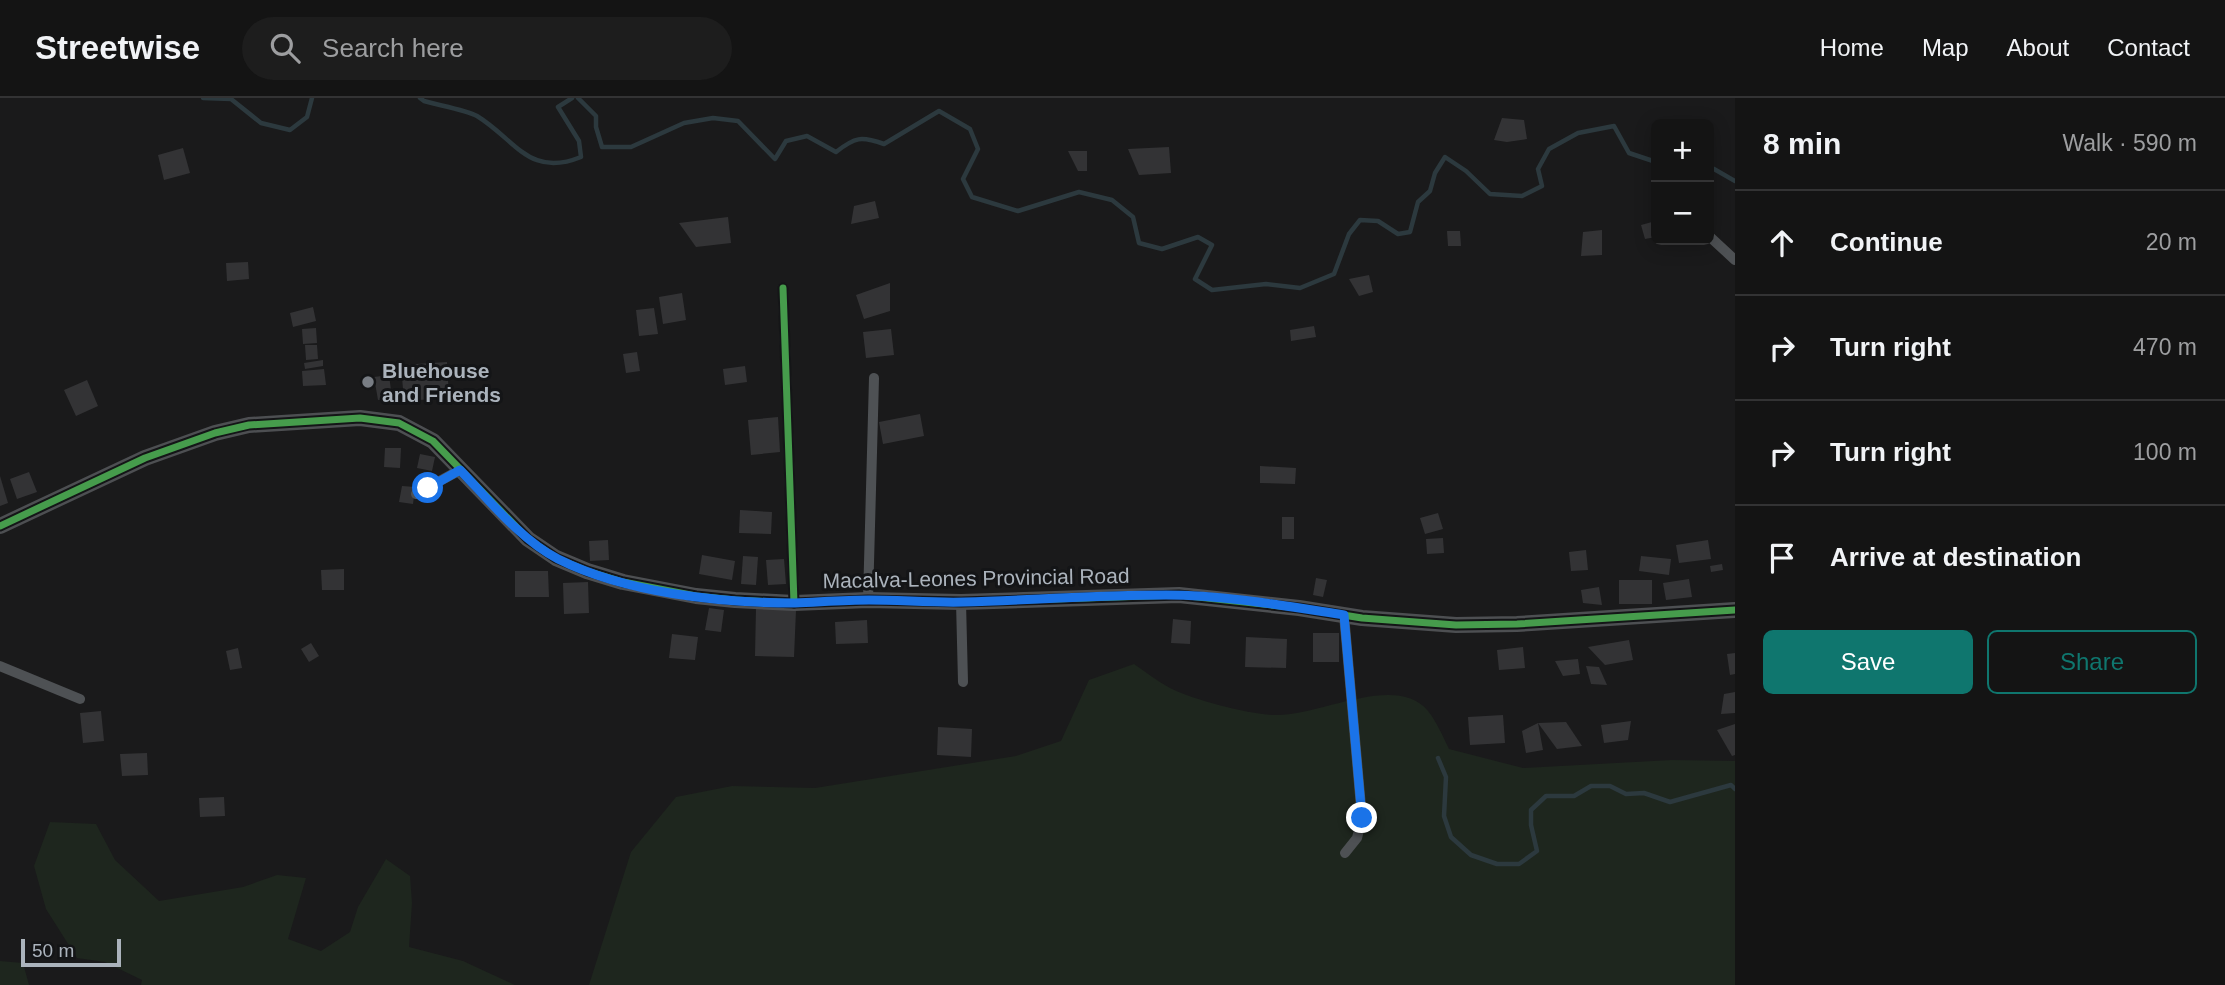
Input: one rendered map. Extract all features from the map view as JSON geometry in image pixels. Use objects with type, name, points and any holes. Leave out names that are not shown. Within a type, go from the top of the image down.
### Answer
[{"type":"street","points":[[1714,241],[1735,260]]},
{"type":"street","points":[[783,288],[793,603]]},
{"type":"street","points":[[868,600],[874,378]]},
{"type":"street","name":"Macalva-Leones Provincial Road","points":[[0,526],[145,458],[215,433],[249,425],[384,419],[411,428],[433,441],[535,545],[573,566],[653,589],[735,600],[793,603],[868,600],[961,602],[1179,595],[1344,615],[1456,625],[1517,624],[1735,610]]},
{"type":"street","points":[[416,494],[460,470]]},
{"type":"street","points":[[961,602],[963,682]]},
{"type":"street","points":[[1344,615],[1362,818],[1357,838],[1345,853]]},
{"type":"street","points":[[0,666],[80,699]]},
{"type":"shaded area","points":[[1134,664],[1180,693],[1221,706],[1263,714],[1292,714],[1356,699],[1397,695],[1414,700],[1428,711],[1449,749],[1523,768],[1672,760],[1735,761],[1735,985],[589,985],[631,852],[676,797],[732,786],[815,788],[1016,756],[1061,741],[1089,680]]},
{"type":"shaded area","points":[[50,822],[96,824],[115,860],[159,901],[243,887],[277,875],[306,878],[288,939],[321,951],[350,932],[358,907],[386,859],[410,876],[412,903],[409,947],[463,961],[515,985],[141,985],[142,980],[105,962],[77,958],[46,909],[34,866]]},
{"type":"shaded area","points":[[0,961],[23,963],[29,985],[0,985]]},
{"type":"building","points":[[1502,118],[1524,120],[1527,139],[1507,142],[1494,140]]},
{"type":"building","points":[[1169,147],[1171,173],[1139,175],[1128,149]]},
{"type":"building","points":[[183,148],[190,173],[164,180],[158,155]]},
{"type":"building","points":[[1068,151],[1087,151],[1087,171],[1078,171]]},
{"type":"building","points":[[875,201],[879,218],[851,224],[854,206]]},
{"type":"building","points":[[728,217],[731,243],[696,247],[679,223]]},
{"type":"building","points":[[1651,222],[1651,238],[1645,239],[1641,225]]},
{"type":"building","points":[[1602,230],[1602,255],[1581,256],[1583,232]]},
{"type":"building","points":[[1447,231],[1460,231],[1461,246],[1448,246]]},
{"type":"building","points":[[248,262],[249,279],[227,281],[226,263]]},
{"type":"building","points":[[1369,275],[1373,292],[1359,296],[1349,279]]},
{"type":"building","points":[[890,283],[890,311],[864,319],[856,295]]},
{"type":"building","points":[[682,293],[686,320],[663,324],[659,297]]},
{"type":"building","points":[[313,307],[316,321],[293,327],[290,313]]},
{"type":"building","points":[[654,308],[658,334],[639,336],[636,310]]},
{"type":"building","points":[[1314,326],[1316,337],[1291,341],[1290,330]]},
{"type":"building","points":[[316,328],[317,343],[303,344],[302,329]]},
{"type":"building","points":[[891,329],[894,355],[866,358],[863,332]]},
{"type":"building","points":[[305,345],[317,345],[318,359],[306,360]]},
{"type":"building","points":[[637,352],[640,371],[626,373],[623,354]]},
{"type":"building","points":[[323,360],[323,366],[305,369],[304,363]]},
{"type":"building","points":[[447,362],[449,398],[404,401],[401,365]]},
{"type":"building","points":[[745,366],[747,382],[725,385],[723,369]]},
{"type":"building","points":[[324,369],[326,385],[303,386],[302,371]]},
{"type":"building","points":[[389,375],[392,398],[378,400],[374,377]]},
{"type":"building","points":[[87,380],[98,406],[76,416],[64,390]]},
{"type":"building","points":[[920,414],[924,436],[883,444],[879,422]]},
{"type":"building","points":[[778,417],[780,452],[751,455],[748,420]]},
{"type":"building","points":[[385,448],[401,448],[400,468],[384,467]]},
{"type":"building","points":[[420,454],[435,457],[432,471],[417,468]]},
{"type":"building","points":[[1260,466],[1296,468],[1295,484],[1260,483]]},
{"type":"building","points":[[29,472],[37,492],[17,499],[10,479]]},
{"type":"building","points":[[0,476],[8,503],[0,506]]},
{"type":"building","points":[[402,486],[415,487],[413,504],[399,502]]},
{"type":"building","points":[[740,510],[772,512],[771,534],[739,533]]},
{"type":"building","points":[[1438,513],[1443,529],[1425,534],[1420,518]]},
{"type":"building","points":[[1282,517],[1294,517],[1294,539],[1282,539]]},
{"type":"building","points":[[1443,538],[1444,553],[1427,554],[1426,539]]},
{"type":"building","points":[[608,540],[609,560],[590,561],[589,541]]},
{"type":"building","points":[[1708,540],[1711,559],[1679,563],[1676,545]]},
{"type":"building","points":[[1586,550],[1588,570],[1571,571],[1569,552]]},
{"type":"building","points":[[702,555],[735,561],[732,580],[699,574]]},
{"type":"building","points":[[743,556],[758,557],[756,585],[741,584]]},
{"type":"building","points":[[1641,556],[1671,559],[1669,575],[1639,571]]},
{"type":"building","points":[[784,559],[786,584],[768,585],[766,560]]},
{"type":"building","points":[[1722,564],[1723,570],[1711,572],[1710,566]]},
{"type":"building","points":[[344,569],[344,590],[322,590],[321,570]]},
{"type":"building","points":[[515,571],[548,571],[549,597],[515,597]]},
{"type":"building","points":[[1316,578],[1327,580],[1323,597],[1313,595]]},
{"type":"building","points":[[1689,579],[1692,597],[1666,600],[1663,583]]},
{"type":"building","points":[[1619,580],[1652,580],[1652,604],[1619,604]]},
{"type":"building","points":[[588,582],[589,613],[564,614],[563,583]]},
{"type":"building","points":[[1599,587],[1602,605],[1583,603],[1581,590]]},
{"type":"building","points":[[709,608],[724,610],[721,632],[705,630]]},
{"type":"building","points":[[756,608],[796,610],[794,657],[755,656]]},
{"type":"building","points":[[1173,619],[1191,621],[1190,644],[1171,643]]},
{"type":"building","points":[[867,620],[868,643],[836,644],[835,622]]},
{"type":"building","points":[[1313,633],[1339,633],[1339,662],[1313,662]]},
{"type":"building","points":[[672,634],[698,637],[695,660],[669,658]]},
{"type":"building","points":[[1246,637],[1287,639],[1286,668],[1245,667]]},
{"type":"building","points":[[1629,640],[1633,660],[1605,665],[1588,647]]},
{"type":"building","points":[[311,643],[319,656],[309,662],[301,649]]},
{"type":"building","points":[[1523,647],[1525,668],[1499,670],[1497,650]]},
{"type":"building","points":[[238,648],[242,668],[230,670],[226,651]]},
{"type":"building","points":[[1735,653],[1735,674],[1730,675],[1727,654]]},
{"type":"building","points":[[1578,659],[1580,674],[1563,676],[1555,661]]},
{"type":"building","points":[[1586,666],[1599,667],[1607,685],[1591,684]]},
{"type":"building","points":[[1735,692],[1735,713],[1721,714],[1724,694]]},
{"type":"building","points":[[101,711],[104,741],[83,743],[80,713]]},
{"type":"building","points":[[1503,715],[1505,743],[1470,745],[1468,717]]},
{"type":"building","points":[[1631,721],[1628,740],[1604,743],[1601,725]]},
{"type":"building","points":[[1566,722],[1582,746],[1557,749],[1538,723]]},
{"type":"building","points":[[1538,723],[1543,750],[1526,753],[1522,731]]},
{"type":"building","points":[[1735,724],[1735,755],[1732,756],[1717,730]]},
{"type":"building","points":[[938,727],[972,729],[971,757],[937,755]]},
{"type":"building","points":[[147,753],[148,775],[122,776],[120,754]]},
{"type":"building","points":[[224,797],[225,816],[200,817],[199,798]]},
{"type":"waterway","points":[[203,98],[231,99],[261,123],[290,130],[307,117],[312,98]]},
{"type":"waterway","points":[[420,98],[477,116],[524,153],[548,163],[581,157],[579,141],[558,107],[572,98]]},
{"type":"waterway","points":[[578,98],[596,116],[602,147],[631,147],[684,123],[713,118],[738,121],[775,159],[786,141],[807,136],[836,152],[859,139],[884,144],[939,111],[970,129],[978,149],[963,179],[972,197],[1018,211],[1079,192],[1112,200],[1133,217],[1139,243],[1162,249],[1198,237],[1212,245],[1195,279],[1212,290],[1266,284],[1300,288],[1334,274],[1349,234],[1360,220],[1378,221],[1398,234],[1410,232],[1418,202],[1430,191],[1435,173],[1445,157],[1466,171],[1490,194],[1522,196],[1542,186],[1538,169],[1549,149],[1578,133],[1614,126],[1629,153],[1651,160]]},
{"type":"waterway","points":[[1714,169],[1735,181]]},
{"type":"waterway","points":[[1438,758],[1446,777],[1444,816],[1451,837],[1471,855],[1497,864],[1519,864],[1537,851],[1531,825],[1531,810],[1546,796],[1574,796],[1591,786],[1610,786],[1626,794],[1644,793],[1670,802],[1731,785],[1735,789]]},
{"type":"cycle path","points":[[783,288],[794,603]]},
{"type":"cycle path","points":[[0,526],[145,458],[215,433],[249,425],[360,418],[399,423],[433,441],[528,539],[556,558],[623,582],[696,596],[794,603],[868,600],[961,602],[1179,595],[1362,618],[1456,625],[1517,624],[1735,610]]},
{"type":"place","name":"Bluehouse and Friends","points":[[368,382]]},
{"type":"route","points":[[428,488],[460,470],[528,539],[556,558],[622,582],[696,596],[793,603],[868,600],[961,602],[1179,595],[1344,615],[1362,818]]}]
